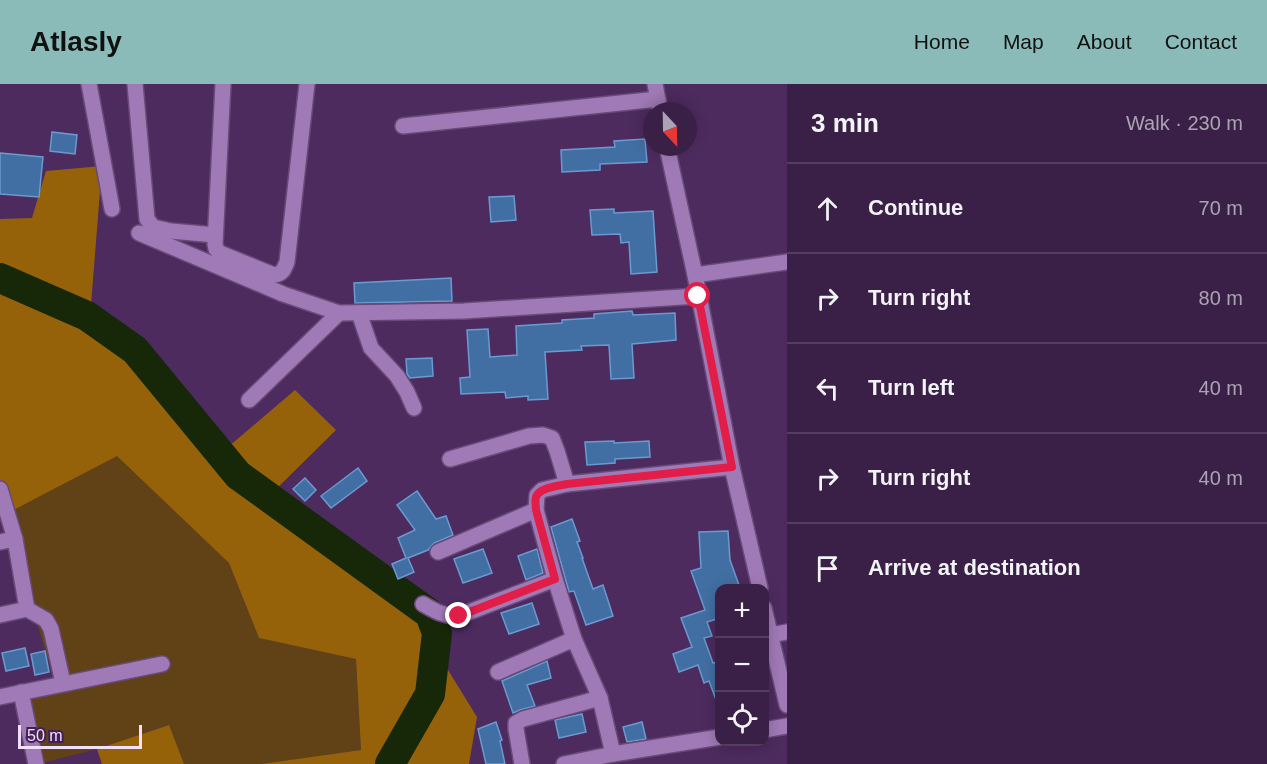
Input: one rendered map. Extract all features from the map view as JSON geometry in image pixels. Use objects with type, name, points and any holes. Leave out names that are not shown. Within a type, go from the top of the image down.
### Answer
[{"type":"street","points":[[89,84],[112,209]]},
{"type":"street","points":[[135,84],[147,219],[153,227],[215,235]]},
{"type":"street","points":[[223,84],[215,244],[220,254],[274,275],[283,272],[286,262],[307,84]]},
{"type":"street","points":[[403,126],[658,98]]},
{"type":"street","points":[[669,156],[695,275],[732,467],[759,584]]},
{"type":"street","points":[[139,233],[282,294],[339,313],[464,311],[698,296]]},
{"type":"street","points":[[695,275],[787,262]]},
{"type":"street","points":[[249,400],[339,313]]},
{"type":"street","points":[[359,313],[371,348],[398,376],[414,408]]},
{"type":"street","points":[[450,459],[529,436],[543,435],[552,438],[567,484]]},
{"type":"street","points":[[614,754],[600,698],[574,639],[555,579],[536,510],[537,495],[542,490],[567,484],[732,467]]},
{"type":"street","points":[[0,489],[7,540],[27,609]]},
{"type":"street","points":[[438,552],[536,510]]},
{"type":"street","points":[[423,604],[438,613],[451,617],[459,616],[555,579]]},
{"type":"street","points":[[0,615],[27,609],[46,620],[51,629],[63,683]]},
{"type":"street","points":[[769,626],[787,705]]},
{"type":"street","points":[[771,635],[787,632]]},
{"type":"street","points":[[498,672],[574,639]]},
{"type":"street","points":[[0,697],[162,663]]},
{"type":"street","points":[[21,692],[36,764]]},
{"type":"street","points":[[522,764],[516,723],[523,719],[600,698]]},
{"type":"street","points":[[769,729],[787,726]]},
{"type":"street","points":[[564,764],[715,738]]},
{"type":"shaded area","points":[[102,166],[91,305],[186,405],[214,459],[295,390],[336,430],[262,503],[337,551],[393,581],[477,717],[469,764],[261,764],[361,750],[356,659],[259,638],[229,563],[117,456],[0,516],[0,219],[32,218],[46,171]]},
{"type":"shaded area","points":[[117,455],[229,563],[259,638],[356,659],[361,750],[261,764],[184,764],[168,725],[97,749],[38,764],[23,699],[57,689],[4,515]]},
{"type":"shaded area","points":[[169,725],[184,764],[102,764],[97,749]]},
{"type":"building","points":[[52,132],[77,135],[75,154],[50,151]]},
{"type":"building","points":[[643,139],[643,156],[646,156],[647,162],[600,164],[600,170],[562,172],[561,150],[615,147],[614,141]]},
{"type":"building","points":[[0,153],[43,157],[39,197],[0,194]]},
{"type":"building","points":[[514,196],[516,220],[491,222],[489,197]]},
{"type":"building","points":[[614,209],[614,213],[653,211],[657,272],[631,274],[629,242],[621,243],[620,234],[592,235],[590,210]]},
{"type":"building","points":[[451,278],[452,301],[355,303],[354,283]]},
{"type":"building","points":[[632,311],[633,315],[675,313],[676,340],[632,344],[634,378],[611,379],[609,345],[581,346],[582,350],[545,352],[548,399],[528,400],[528,396],[506,398],[505,392],[461,394],[460,378],[470,377],[467,330],[488,329],[490,357],[517,355],[516,326],[562,323],[562,320],[594,318],[594,314]]},
{"type":"building","points":[[432,358],[433,376],[410,378],[407,374],[406,359]]},
{"type":"building","points":[[614,441],[614,443],[649,441],[650,457],[615,459],[615,463],[587,465],[585,442]]},
{"type":"building","points":[[358,468],[367,481],[331,508],[321,496]]},
{"type":"building","points":[[305,478],[316,490],[305,501],[293,489]]},
{"type":"building","points":[[417,491],[436,519],[446,516],[453,535],[434,543],[428,550],[408,558],[414,572],[398,579],[392,564],[406,558],[398,538],[415,530],[397,505]]},
{"type":"building","points":[[572,519],[580,541],[577,542],[593,589],[603,585],[613,616],[586,625],[574,591],[569,592],[551,527]]},
{"type":"building","points":[[728,531],[730,560],[739,584],[715,584],[715,620],[707,622],[712,636],[704,638],[713,663],[715,662],[715,697],[709,681],[704,683],[698,665],[679,672],[673,654],[692,647],[681,618],[705,610],[691,571],[701,568],[699,532]]},
{"type":"building","points":[[483,549],[492,573],[463,583],[454,559]]},
{"type":"building","points":[[537,549],[543,573],[526,580],[518,556]]},
{"type":"building","points":[[532,603],[539,624],[509,634],[501,613]]},
{"type":"building","points":[[25,648],[29,666],[6,671],[2,653]]},
{"type":"building","points":[[45,651],[49,672],[35,675],[31,654]]},
{"type":"building","points":[[547,661],[551,678],[527,685],[535,706],[513,713],[502,681]]},
{"type":"building","points":[[582,714],[586,732],[559,738],[555,720]]},
{"type":"building","points":[[496,722],[502,740],[500,741],[505,764],[486,764],[478,729]]},
{"type":"building","points":[[642,722],[646,739],[627,742],[623,727]]},
{"type":"waterway","points":[[0,278],[87,316],[135,350],[238,475],[430,614],[437,633],[430,694],[390,764]]},
{"type":"route","points":[[459,616],[555,579],[536,510],[537,495],[542,490],[567,484],[732,467],[698,296]]}]
